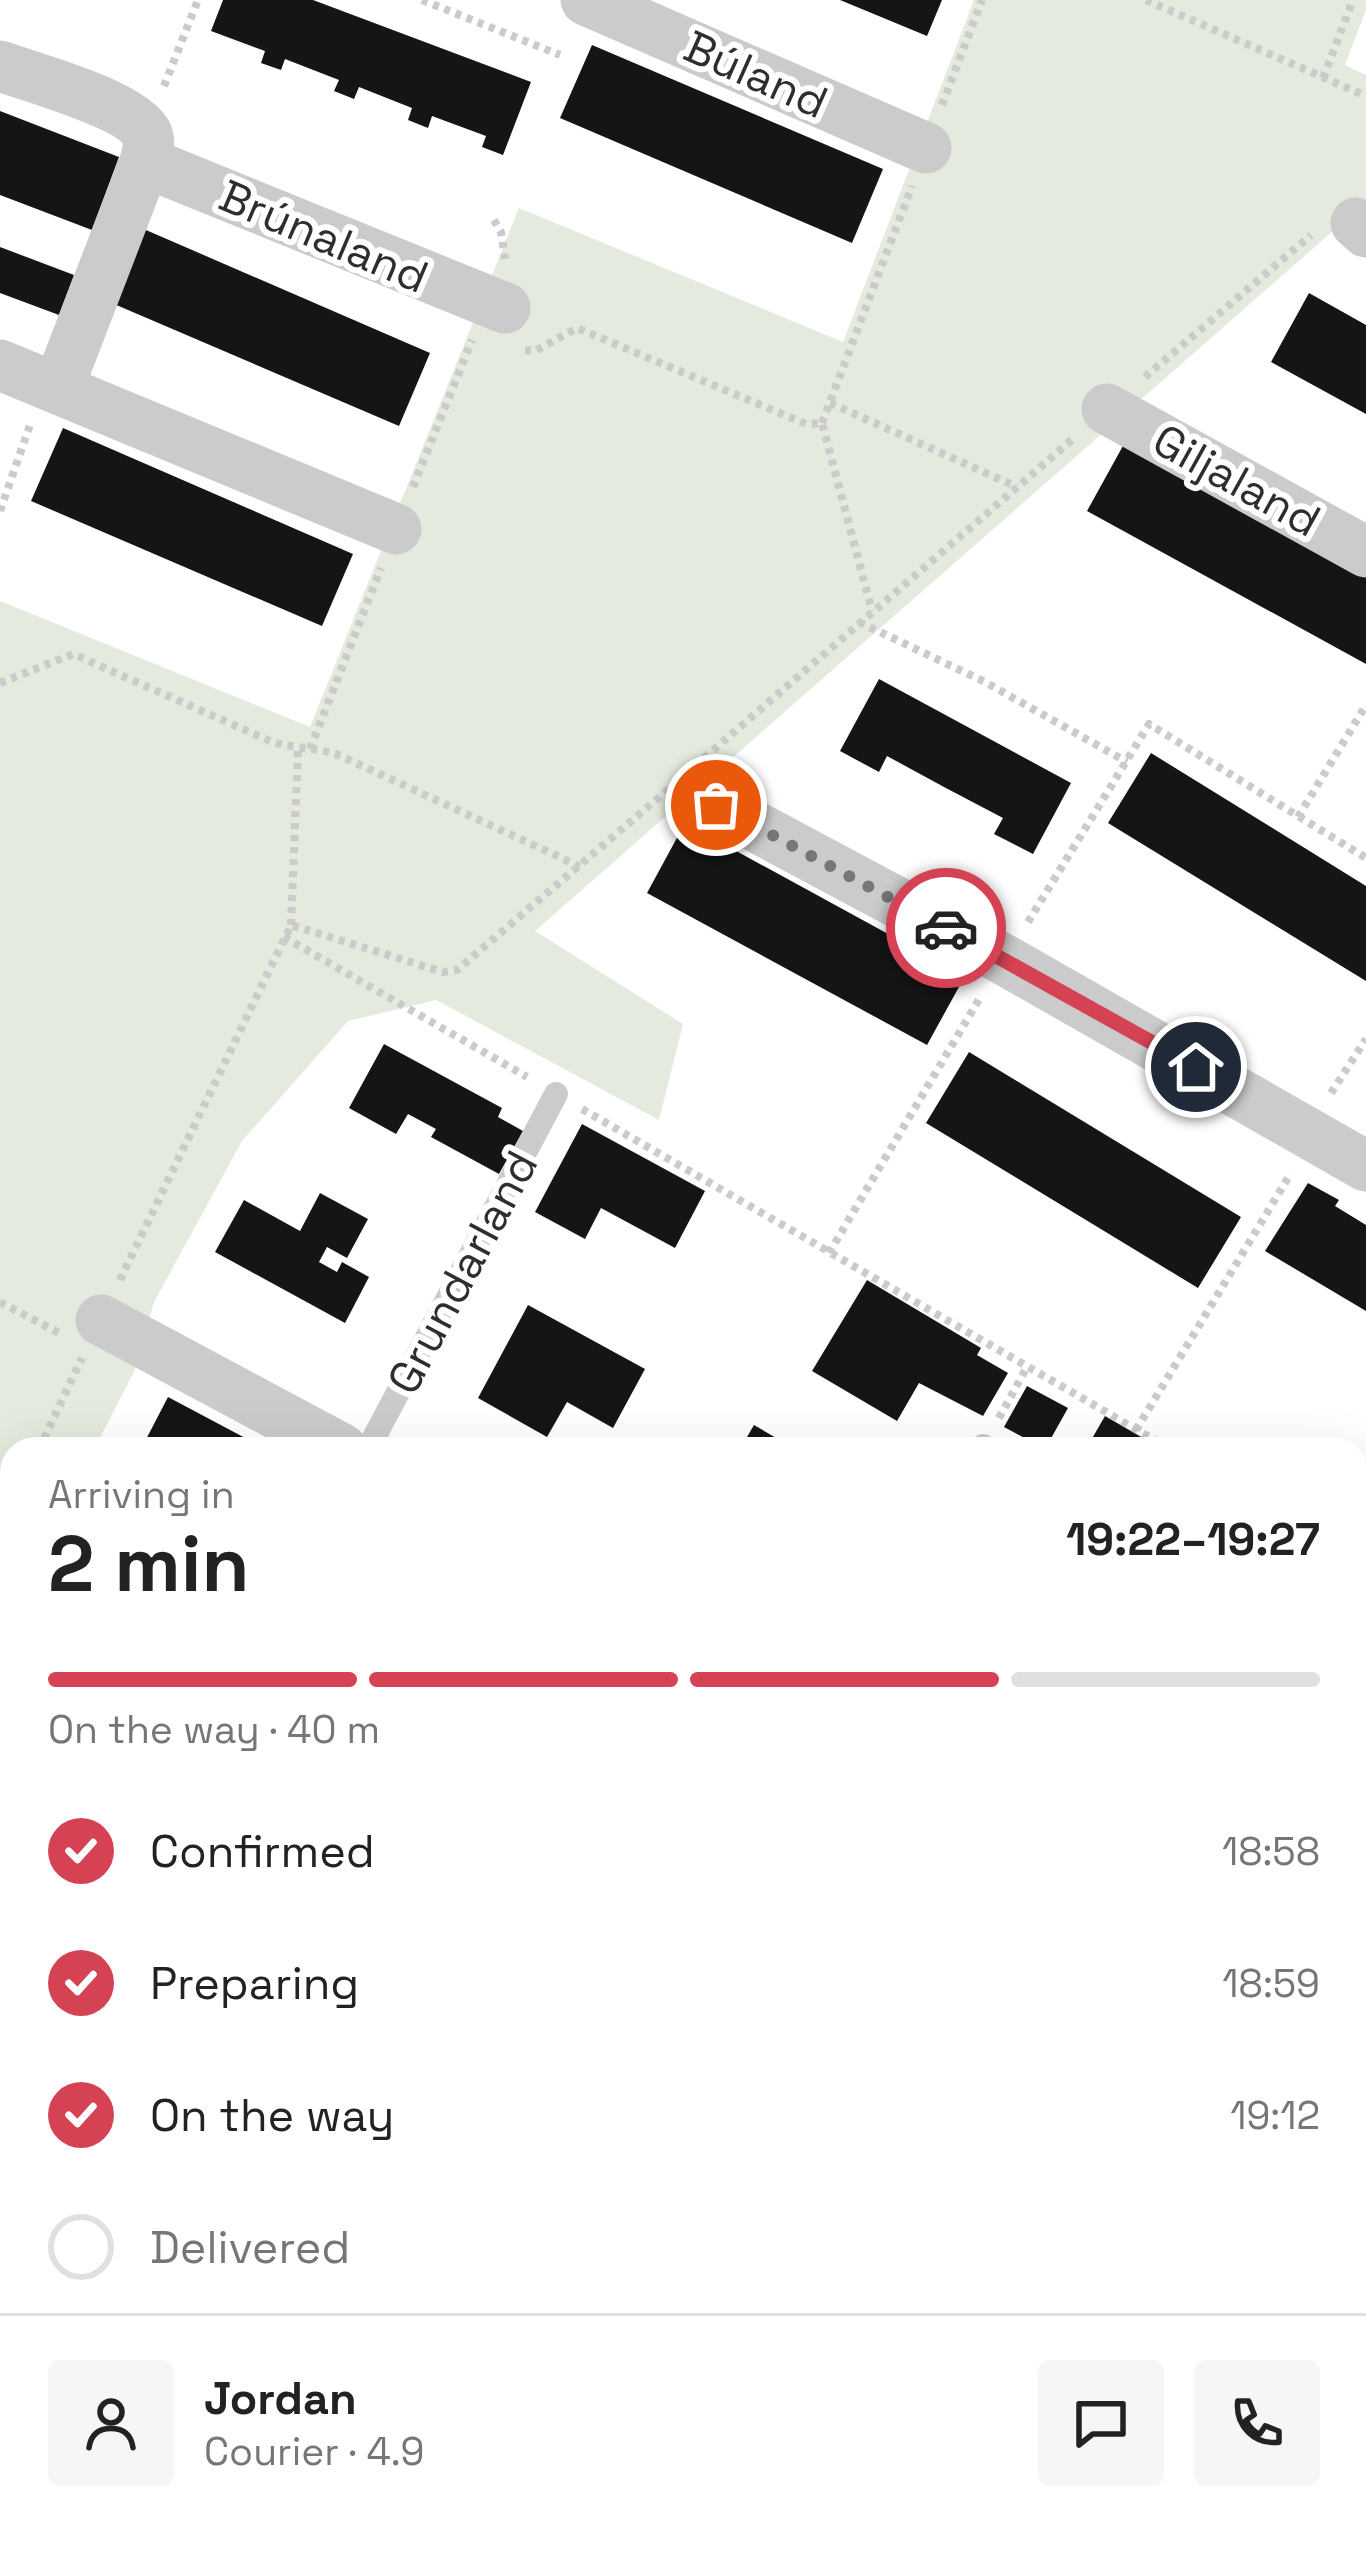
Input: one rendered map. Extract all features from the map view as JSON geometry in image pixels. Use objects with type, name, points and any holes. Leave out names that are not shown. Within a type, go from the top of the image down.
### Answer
[{"type":"street","name":"Búland","points":[[586,0],[926,148]]},
{"type":"street","name":"Brúnaland","points":[[0,66],[130,115],[146,147],[505,325]]},
{"type":"street","points":[[44,405],[146,147]]},
{"type":"street","points":[[0,365],[44,405],[397,529]]},
{"type":"street","name":"Giljaland","points":[[1107,409],[1366,552]]},
{"type":"street","points":[[694,786],[1366,1166]]},
{"type":"street","points":[[94,1334],[316,1437]]},
{"type":"lane","name":"Grundarland","points":[[374,1437],[556,1094]]},
{"type":"path","points":[[146,147],[198,0]]},
{"type":"path","points":[[422,0],[560,55]]},
{"type":"path","points":[[872,611],[822,422],[982,0]]},
{"type":"path","points":[[1146,0],[1366,96]]},
{"type":"path","points":[[1323,78],[1353,0]]},
{"type":"path","points":[[290,925],[443,972],[457,970],[580,867],[694,786],[859,622],[1107,409],[1348,227]]},
{"type":"path","points":[[505,325],[535,351],[577,328],[806,424],[822,422]]},
{"type":"path","points":[[830,404],[1017,487]]},
{"type":"path","points":[[0,511],[44,405]]},
{"type":"path","points":[[859,622],[985,682],[1126,762]]},
{"type":"path","points":[[0,683],[73,654],[298,750],[320,749],[341,756],[580,867]]},
{"type":"path","points":[[1298,817],[1366,705]]},
{"type":"path","points":[[1041,902],[1149,724],[1366,858]]},
{"type":"path","points":[[45,1437],[290,925],[298,750]]},
{"type":"path","points":[[284,937],[1149,1437]]},
{"type":"path","points":[[830,1253],[987,985]]},
{"type":"path","points":[[1321,1109],[1366,1039]]},
{"type":"path","points":[[1136,1430],[1292,1171]]},
{"type":"path","points":[[0,1302],[94,1334]]},
{"type":"path","points":[[988,1437],[1028,1367]]},
{"type":"shaded area","points":[[974,0],[1366,0],[1345,65],[1366,75],[1366,202],[535,931],[683,1024],[659,1120],[436,1000],[348,1021],[242,1141],[154,1302],[134,1372],[100,1437],[0,1437],[0,601],[310,727],[519,208],[843,342]]},
{"type":"building","points":[[223,0],[313,0],[531,82],[503,155],[482,147],[486,136],[432,116],[428,128],[408,120],[412,108],[359,87],[354,99],[334,91],[339,80],[285,59],[281,70],[261,63],[265,51],[211,31]]},
{"type":"building","points":[[840,0],[942,0],[927,36]]},
{"type":"building","points":[[592,45],[883,169],[852,243],[560,118]]},
{"type":"building","points":[[0,111],[119,157],[92,230],[0,195]]},
{"type":"building","points":[[139,227],[430,353],[399,426],[107,301]]},
{"type":"building","points":[[0,247],[74,275],[59,315],[0,293]]},
{"type":"building","points":[[1309,293],[1366,325],[1366,414],[1271,362]]},
{"type":"building","points":[[63,428],[353,554],[322,626],[31,501]]},
{"type":"building","points":[[1124,444],[1366,576],[1366,664],[1087,511]]},
{"type":"building","points":[[879,679],[1071,783],[1033,854],[994,834],[1003,818],[887,756],[879,772],[840,751]]},
{"type":"building","points":[[1151,753],[1366,886],[1366,981],[1108,823]]},
{"type":"building","points":[[685,823],[965,976],[927,1045],[647,893]]},
{"type":"building","points":[[384,1044],[502,1108],[498,1117],[523,1131],[499,1174],[431,1137],[436,1129],[408,1114],[396,1134],[349,1108]]},
{"type":"building","points":[[969,1052],[1241,1217],[1198,1288],[926,1123]]},
{"type":"building","points":[[582,1124],[705,1191],[675,1248],[601,1208],[585,1239],[535,1212]]},
{"type":"building","points":[[1308,1183],[1339,1200],[1335,1206],[1366,1225],[1366,1311],[1265,1251]]},
{"type":"building","points":[[320,1193],[368,1219],[347,1258],[327,1247],[319,1262],[337,1272],[342,1262],[369,1277],[345,1323],[215,1252],[244,1200],[300,1231]]},
{"type":"building","points":[[867,1280],[981,1348],[977,1355],[1008,1373],[983,1416],[919,1383],[897,1421],[812,1371]]},
{"type":"building","points":[[528,1305],[645,1369],[613,1428],[567,1402],[547,1437],[478,1398]]},
{"type":"building","points":[[1027,1386],[1068,1408],[1052,1437],[1023,1437],[1004,1427]]},
{"type":"building","points":[[168,1397],[243,1437],[147,1437]]},
{"type":"building","points":[[1105,1416],[1141,1437],[1093,1437]]},
{"type":"building","points":[[754,1425],[774,1437],[747,1437]]},
{"type":"way so far","points":[[716,805],[946,928]]},
{"type":"route","points":[[946,928],[1196,1067]]}]
